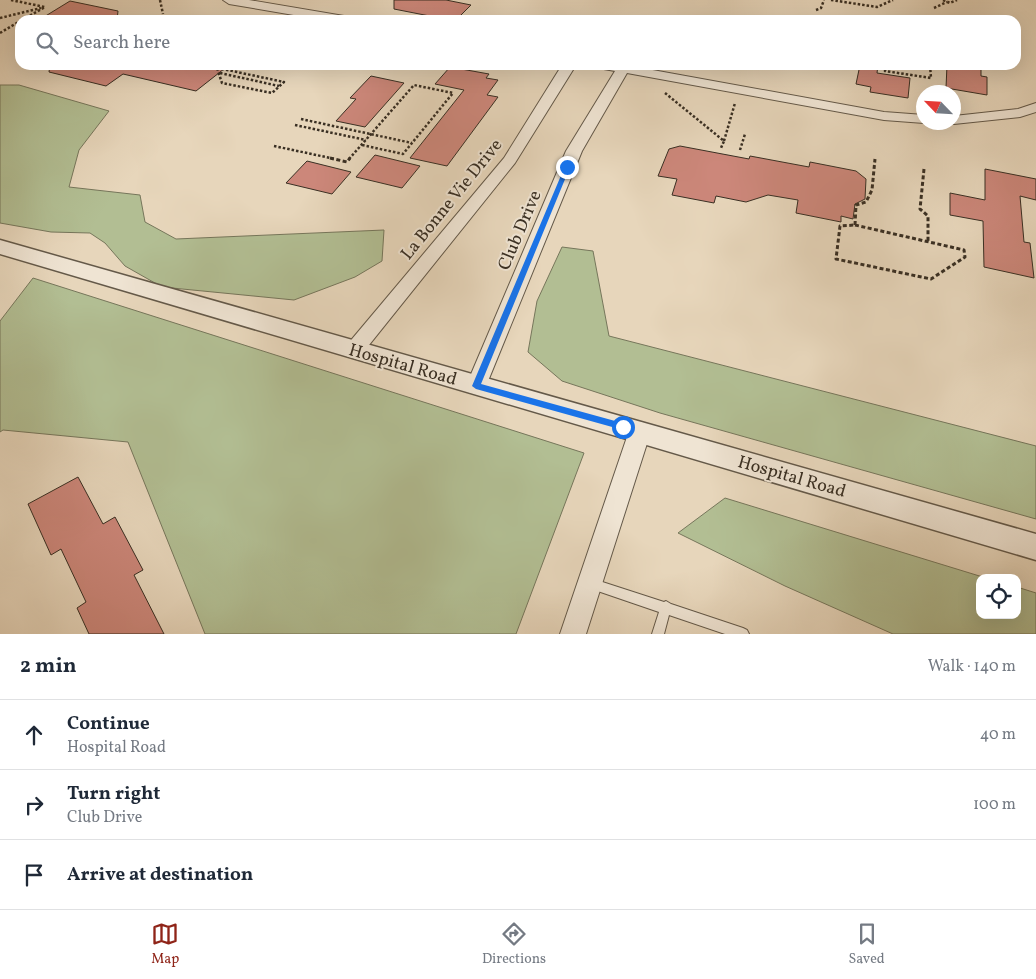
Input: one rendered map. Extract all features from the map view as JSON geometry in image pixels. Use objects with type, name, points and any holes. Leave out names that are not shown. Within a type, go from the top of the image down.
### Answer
[{"type":"street","points":[[229,0],[244,1],[318,15]]},
{"type":"street","name":"La Bonne Vie Drive","points":[[354,350],[510,160],[566,70]]},
{"type":"street","name":"Club Drive","points":[[476,386],[574,150],[622,70]]},
{"type":"street","points":[[629,70],[875,114],[916,118]]},
{"type":"street","points":[[961,119],[1020,113],[1036,107]]},
{"type":"street","name":"Hospital Road","points":[[0,247],[1036,547]]},
{"type":"street","points":[[573,634],[640,432]]},
{"type":"lane","points":[[590,583],[743,634]]},
{"type":"lane","points":[[658,634],[666,607]]},
{"type":"path","points":[[11,0],[45,7]]},
{"type":"path","points":[[160,0],[163,14]]},
{"type":"path","points":[[816,10],[821,8],[824,0]]},
{"type":"path","points":[[831,0],[877,7],[894,0]]},
{"type":"path","points":[[943,0],[947,2]]},
{"type":"path","points":[[934,8],[957,0]]},
{"type":"path","points":[[0,18],[45,7]]},
{"type":"path","points":[[31,15],[45,7]]},
{"type":"path","points":[[0,33],[15,24]]},
{"type":"path","points":[[218,70],[222,83],[272,93],[284,82],[227,70]]},
{"type":"path","points":[[885,70],[931,78],[930,70]]},
{"type":"path","points":[[219,73],[280,86]]},
{"type":"path","points":[[274,146],[347,162],[414,85],[453,93],[403,154],[362,145]]},
{"type":"path","points":[[662,91],[724,141]]},
{"type":"path","points":[[721,148],[737,98]]},
{"type":"path","points":[[301,119],[412,143]]},
{"type":"path","points":[[295,125],[366,140]]},
{"type":"path","points":[[740,150],[745,134]]},
{"type":"path","points":[[855,225],[856,205],[866,202],[872,190],[875,159]]},
{"type":"path","points":[[924,169],[920,209],[928,216],[928,242]]},
{"type":"path","points":[[855,225],[964,250],[965,257],[931,279],[836,259],[840,226],[855,225]]},
{"type":"green space","points":[[0,85],[19,85],[109,111],[79,150],[69,187],[140,195],[145,222],[176,239],[384,230],[382,261],[355,277],[294,300],[162,287],[125,266],[105,243],[90,233],[51,232],[0,223]]},
{"type":"green space","points":[[562,247],[593,251],[609,336],[1036,446],[1036,519],[660,413],[562,381],[528,352],[537,301]]},
{"type":"green space","points":[[33,278],[584,453],[516,634],[205,634],[128,442],[3,430],[0,432],[0,321]]},
{"type":"green space","points":[[725,498],[976,575],[976,619],[1021,619],[1021,588],[1036,593],[1036,634],[893,634],[785,586],[678,533]]},
{"type":"building","points":[[394,0],[446,0],[471,5],[461,15],[425,15],[394,9]]},
{"type":"building","points":[[70,1],[118,11],[118,15],[47,15]]},
{"type":"building","points":[[49,70],[223,70],[196,91],[123,74],[106,86],[49,72]]},
{"type":"building","points":[[447,70],[467,70],[489,74],[486,78],[498,80],[487,95],[498,97],[447,166],[410,158],[464,90],[435,84]]},
{"type":"building","points":[[859,70],[877,70],[877,73],[910,78],[908,98],[870,92],[871,87],[856,84]]},
{"type":"building","points":[[947,70],[981,70],[981,76],[987,77],[987,95],[961,91],[961,85],[946,85]]},
{"type":"building","points":[[371,76],[404,83],[365,127],[336,121],[356,99],[350,98]]},
{"type":"building","points":[[680,146],[749,159],[750,156],[809,167],[810,162],[856,171],[866,179],[865,199],[855,204],[853,219],[841,216],[841,222],[796,213],[798,200],[768,195],[746,202],[716,196],[714,203],[672,195],[677,179],[658,176],[669,149]]},
{"type":"building","points":[[375,155],[420,166],[402,188],[356,177]]},
{"type":"building","points":[[307,161],[351,172],[332,194],[286,183]]},
{"type":"building","points":[[985,169],[1036,179],[1036,200],[1020,196],[1024,242],[1030,243],[1034,278],[984,267],[983,221],[950,215],[950,193],[985,200]]},
{"type":"building","points":[[78,477],[103,524],[115,517],[143,570],[134,575],[164,634],[89,634],[77,608],[86,602],[61,549],[51,555],[28,504]]},
{"type":"route","points":[[567,167],[476,386],[623,427]]}]
